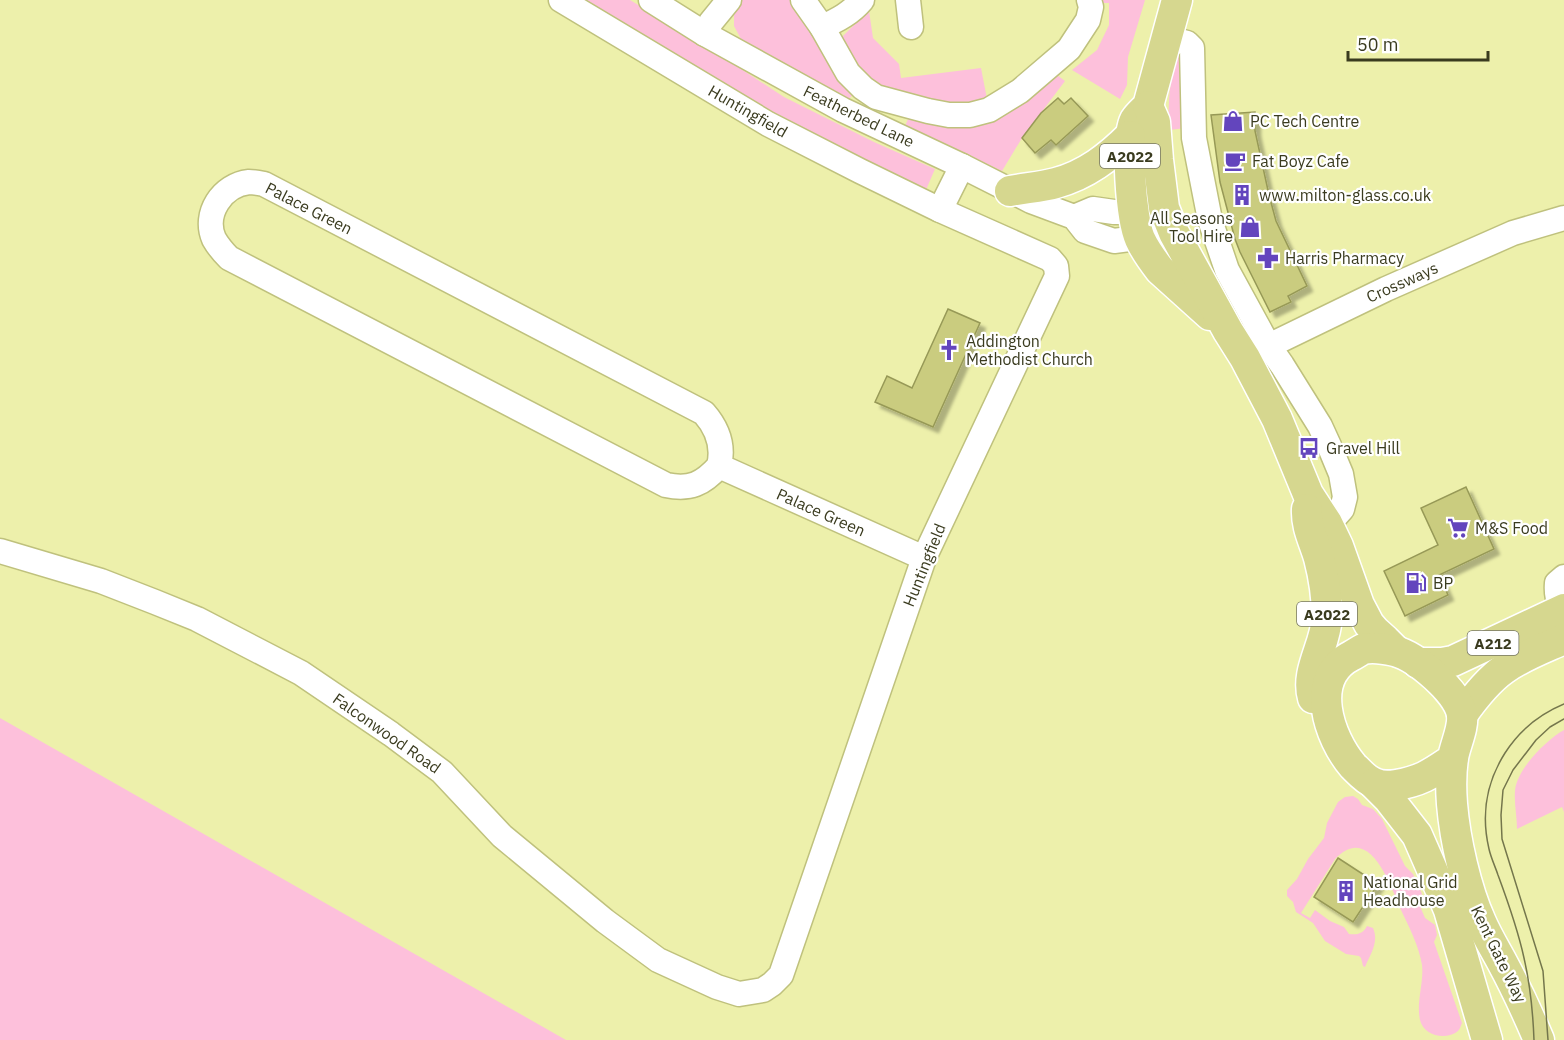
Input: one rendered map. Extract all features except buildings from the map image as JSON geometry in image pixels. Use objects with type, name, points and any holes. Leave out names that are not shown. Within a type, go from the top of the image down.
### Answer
[{"type":"main road","name":"A2022","points":[[1177,0],[1148,106],[1135,119],[1130,136],[1130,167],[1137,225],[1160,270],[1228,331],[1256,351],[1277,419],[1308,494],[1327,523],[1338,546],[1359,605],[1375,631],[1407,657]]},
{"type":"main road","name":"A2022","points":[[1148,106],[1155,122],[1158,160],[1169,220],[1228,331]]},
{"type":"main road","points":[[1010,191],[1057,183],[1083,173],[1105,159],[1130,136]]},
{"type":"main road","name":"A2022","points":[[1308,494],[1306,518],[1318,555],[1327,599],[1327,621],[1311,687],[1314,699],[1331,730]]},
{"type":"main road","name":"A212","points":[[1407,657],[1442,663],[1453,661],[1562,607]]},
{"type":"main road","name":"A212","points":[[1462,715],[1479,692],[1504,669],[1535,652],[1562,607]]},
{"type":"main road","points":[[1364,649],[1407,657],[1433,674],[1452,692],[1462,715],[1453,759],[1418,780],[1391,786],[1374,784],[1364,777],[1344,756],[1331,730],[1326,706],[1329,680],[1335,669],[1346,658],[1364,649]]},
{"type":"main road","name":"Kent Gate Way","points":[[1453,759],[1452,803],[1467,885],[1480,922],[1508,973],[1539,1040]]},
{"type":"main road","name":"Kent Gate Way","points":[[1374,784],[1389,798],[1417,835],[1449,910],[1488,1040]]},
{"type":"street","name":"Huntingfield","points":[[561,0],[768,124],[940,210],[1050,259],[1056,266],[1057,276],[924,558],[780,975],[763,990]]},
{"type":"street","name":"Featherbed Lane","points":[[651,0],[705,34],[843,110],[1031,201],[1074,217],[1084,231],[1114,241],[1137,225],[1169,220]]},
{"type":"street","points":[[705,34],[711,22],[729,0]]},
{"type":"street","points":[[803,0],[822,27],[848,73],[863,87],[876,97],[949,115],[970,115],[989,110],[1020,91],[1069,49],[1088,20],[1089,0]]},
{"type":"street","points":[[822,27],[842,18],[862,0]]},
{"type":"street","points":[[908,0],[911,27]]},
{"type":"street","points":[[1167,38],[1187,44],[1192,48],[1194,138],[1210,220],[1256,351],[1282,365],[1320,426],[1341,474],[1345,497],[1342,509],[1327,523]]},
{"type":"street","points":[[940,210],[962,166]]},
{"type":"street","name":"Palace Green","points":[[250,182],[264,184],[704,413],[711,421],[719,441],[722,455],[718,466],[710,476],[698,484],[687,487],[666,485],[230,258],[222,251],[214,238],[211,220],[218,200],[236,186],[250,182]]},
{"type":"street","name":"Crossways","points":[[1256,351],[1357,302],[1503,238],[1564,218]]},
{"type":"street","name":"Palace Green","points":[[718,466],[924,558]]},
{"type":"street","name":"Falconwood Road","points":[[0,551],[101,581],[197,619],[301,673],[442,772],[502,836],[604,921],[658,960],[717,987],[739,994],[763,990]]},
{"type":"shaded area","points":[[582,0],[630,0],[784,97],[874,142],[935,169],[925,192],[770,116]]},
{"type":"shaded area","points":[[739,0],[794,0],[855,92],[849,99],[780,64],[741,39],[734,26],[734,12]]},
{"type":"shaded area","points":[[1098,0],[1145,0],[1128,57],[1127,85],[1120,99],[1072,70],[1097,50],[1109,25],[1109,3],[1099,3]]},
{"type":"shaded area","points":[[868,4],[873,38],[899,64],[901,78],[981,68],[987,99],[968,107],[928,104],[868,81],[843,44],[843,36],[862,17]]},
{"type":"shaded area","points":[[1179,50],[1184,53],[1186,128],[1169,130],[1170,90]]},
{"type":"shaded area","points":[[1053,72],[1065,81],[1022,138],[1002,171],[905,126],[909,117],[946,125]]},
{"type":"shaded area","points":[[0,718],[566,1040],[0,1040]]},
{"type":"shaded area","points":[[1564,730],[1564,812],[1562,807],[1517,829],[1515,791],[1521,774],[1533,756]]},
{"type":"shaded area","points":[[1353,796],[1362,805],[1373,809],[1382,819],[1405,866],[1413,874],[1422,894],[1419,904],[1425,918],[1435,925],[1437,935],[1434,942],[1462,1023],[1459,1030],[1453,1034],[1436,1035],[1422,1026],[1419,1006],[1422,965],[1419,951],[1385,873],[1368,852],[1359,848],[1347,850],[1335,859],[1301,913],[1310,918],[1315,910],[1330,921],[1344,927],[1349,934],[1360,933],[1367,926],[1373,928],[1375,943],[1365,967],[1359,956],[1346,954],[1325,941],[1313,923],[1296,912],[1293,902],[1287,896],[1287,890],[1324,838],[1327,823],[1338,802],[1345,797]]},
{"type":"tram line","points":[[1534,1040],[1531,999],[1522,948],[1490,852],[1485,824],[1487,800],[1493,776],[1505,753],[1517,737],[1531,724],[1564,704]]},
{"type":"tram line","points":[[1548,1040],[1543,971],[1502,839],[1501,815],[1503,790],[1513,770],[1536,740],[1550,727],[1564,719]]},
{"type":"place","name":"PC Tech Centre","points":[[1233,121]]},
{"type":"place","name":"Fat Boyz Cafe","points":[[1235,161]]},
{"type":"place","name":"www.milton-glass.co.uk","points":[[1242,195]]},
{"type":"place","name":"All Seasons Tool Hire","points":[[1250,227]]},
{"type":"place","name":"Harris Pharmacy","points":[[1268,258]]},
{"type":"place","name":"Addington Methodist Church","points":[[949,350]]},
{"type":"place","name":"Gravel Hill","points":[[1309,448]]},
{"type":"place","name":"M&S Food","points":[[1458,528]]},
{"type":"place","name":"BP","points":[[1416,583]]},
{"type":"place","name":"National Grid Headhouse","points":[[1346,891]]}]
